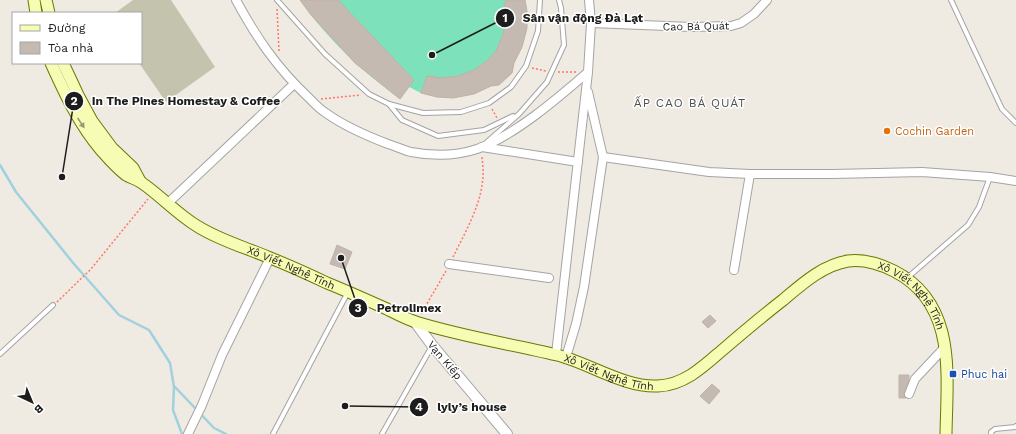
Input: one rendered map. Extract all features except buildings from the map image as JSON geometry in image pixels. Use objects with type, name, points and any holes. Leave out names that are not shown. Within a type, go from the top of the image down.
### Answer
[{"type":"main road","points":[[34,0],[36,12]]},
{"type":"main road","points":[[46,0],[49,12]]},
{"type":"main road","name":"Xô Viết Nghệ Tĩnh","points":[[51,64],[80,122],[100,149],[127,176],[140,181],[188,220],[213,235],[270,258],[415,322],[455,334],[561,356],[646,386],[667,385],[687,377],[705,365],[767,312],[808,280],[824,270],[840,263],[851,261],[867,262],[888,268],[907,279],[919,289],[936,313],[945,346],[946,434]]},
{"type":"main road","name":"Xô Viết Nghệ Tĩnh","points":[[64,64],[78,95],[92,121],[112,148],[133,168],[140,181]]},
{"type":"street","points":[[236,0],[253,31],[279,67],[311,100],[326,113],[369,137],[410,152],[455,154],[481,147],[499,140],[565,92],[588,72]]},
{"type":"street","points":[[561,356],[578,162],[588,72],[591,23],[589,0]]},
{"type":"street","name":"Cao Bá Quát","points":[[591,23],[692,27],[731,26],[741,23],[754,14],[767,0]]},
{"type":"street","points":[[167,204],[294,84]]},
{"type":"street","points":[[561,356],[576,324],[584,287],[603,157],[586,86]]},
{"type":"street","points":[[481,147],[578,162]]},
{"type":"street","points":[[603,157],[709,172],[750,174],[922,172],[990,177],[1016,181]]},
{"type":"street","points":[[734,270],[750,174]]},
{"type":"street","points":[[188,434],[222,355],[270,258]]},
{"type":"street","points":[[449,264],[549,278]]},
{"type":"street","name":"Vạn Kiếp","points":[[415,322],[432,345],[507,434]]},
{"type":"street","points":[[909,394],[915,379],[945,346]]},
{"type":"lane","points":[[278,0],[326,54],[369,94],[388,104],[423,113],[461,112],[489,103],[511,87],[526,66],[538,31],[540,0]]},
{"type":"lane","points":[[481,147],[518,114],[547,82],[552,73],[564,45],[559,0]]},
{"type":"lane","points":[[951,0],[1002,109],[1016,123]]},
{"type":"lane","points":[[388,104],[402,120],[438,136],[484,130],[518,114]]},
{"type":"lane","points":[[907,279],[968,225],[979,206],[990,177]]},
{"type":"lane","points":[[273,434],[348,292]]},
{"type":"lane","points":[[0,354],[53,305]]},
{"type":"lane","points":[[382,434],[432,345]]},
{"type":"lane","points":[[991,434],[991,432],[995,429],[1016,426]]},
{"type":"path","points":[[277,8],[279,52]]},
{"type":"path","points":[[526,66],[552,73],[588,72]]},
{"type":"path","points":[[311,100],[369,94]]},
{"type":"path","points":[[489,103],[500,123]]},
{"type":"path","points":[[415,322],[423,312],[449,264],[479,200],[483,170],[481,147]]},
{"type":"path","points":[[53,305],[91,269],[153,192]]},
{"type":"shaded area","points":[[133,0],[171,0],[215,67],[166,102],[140,64],[142,64],[142,12],[116,12]]},
{"type":"green space","points":[[300,0],[525,0],[527,11],[527,28],[522,47],[514,63],[512,73],[499,85],[491,86],[474,94],[437,97],[421,93],[409,87],[400,99],[346,54],[322,28]]},
{"type":"waterway","points":[[0,165],[16,192],[74,264],[119,315],[149,330],[170,363],[174,387],[173,410],[182,434]]},
{"type":"waterway","points":[[175,387],[214,428],[226,434]]},
{"type":"place","name":"Sân vận động Đà Lạt","points":[[432,55]]},
{"type":"place","name":"Cochin Garden","points":[[887,131]]},
{"type":"place","name":"In The Pines Homestay & Coffee","points":[[62,177]]},
{"type":"place","name":"Petrolimex","points":[[341,258]]},
{"type":"place","name":"Phuc hai","points":[[953,374]]},
{"type":"place","name":"lyly’s house","points":[[345,406]]},
{"type":"district","name":"ẤP CAO BÁ QUÁT","points":[[690,103]]}]
